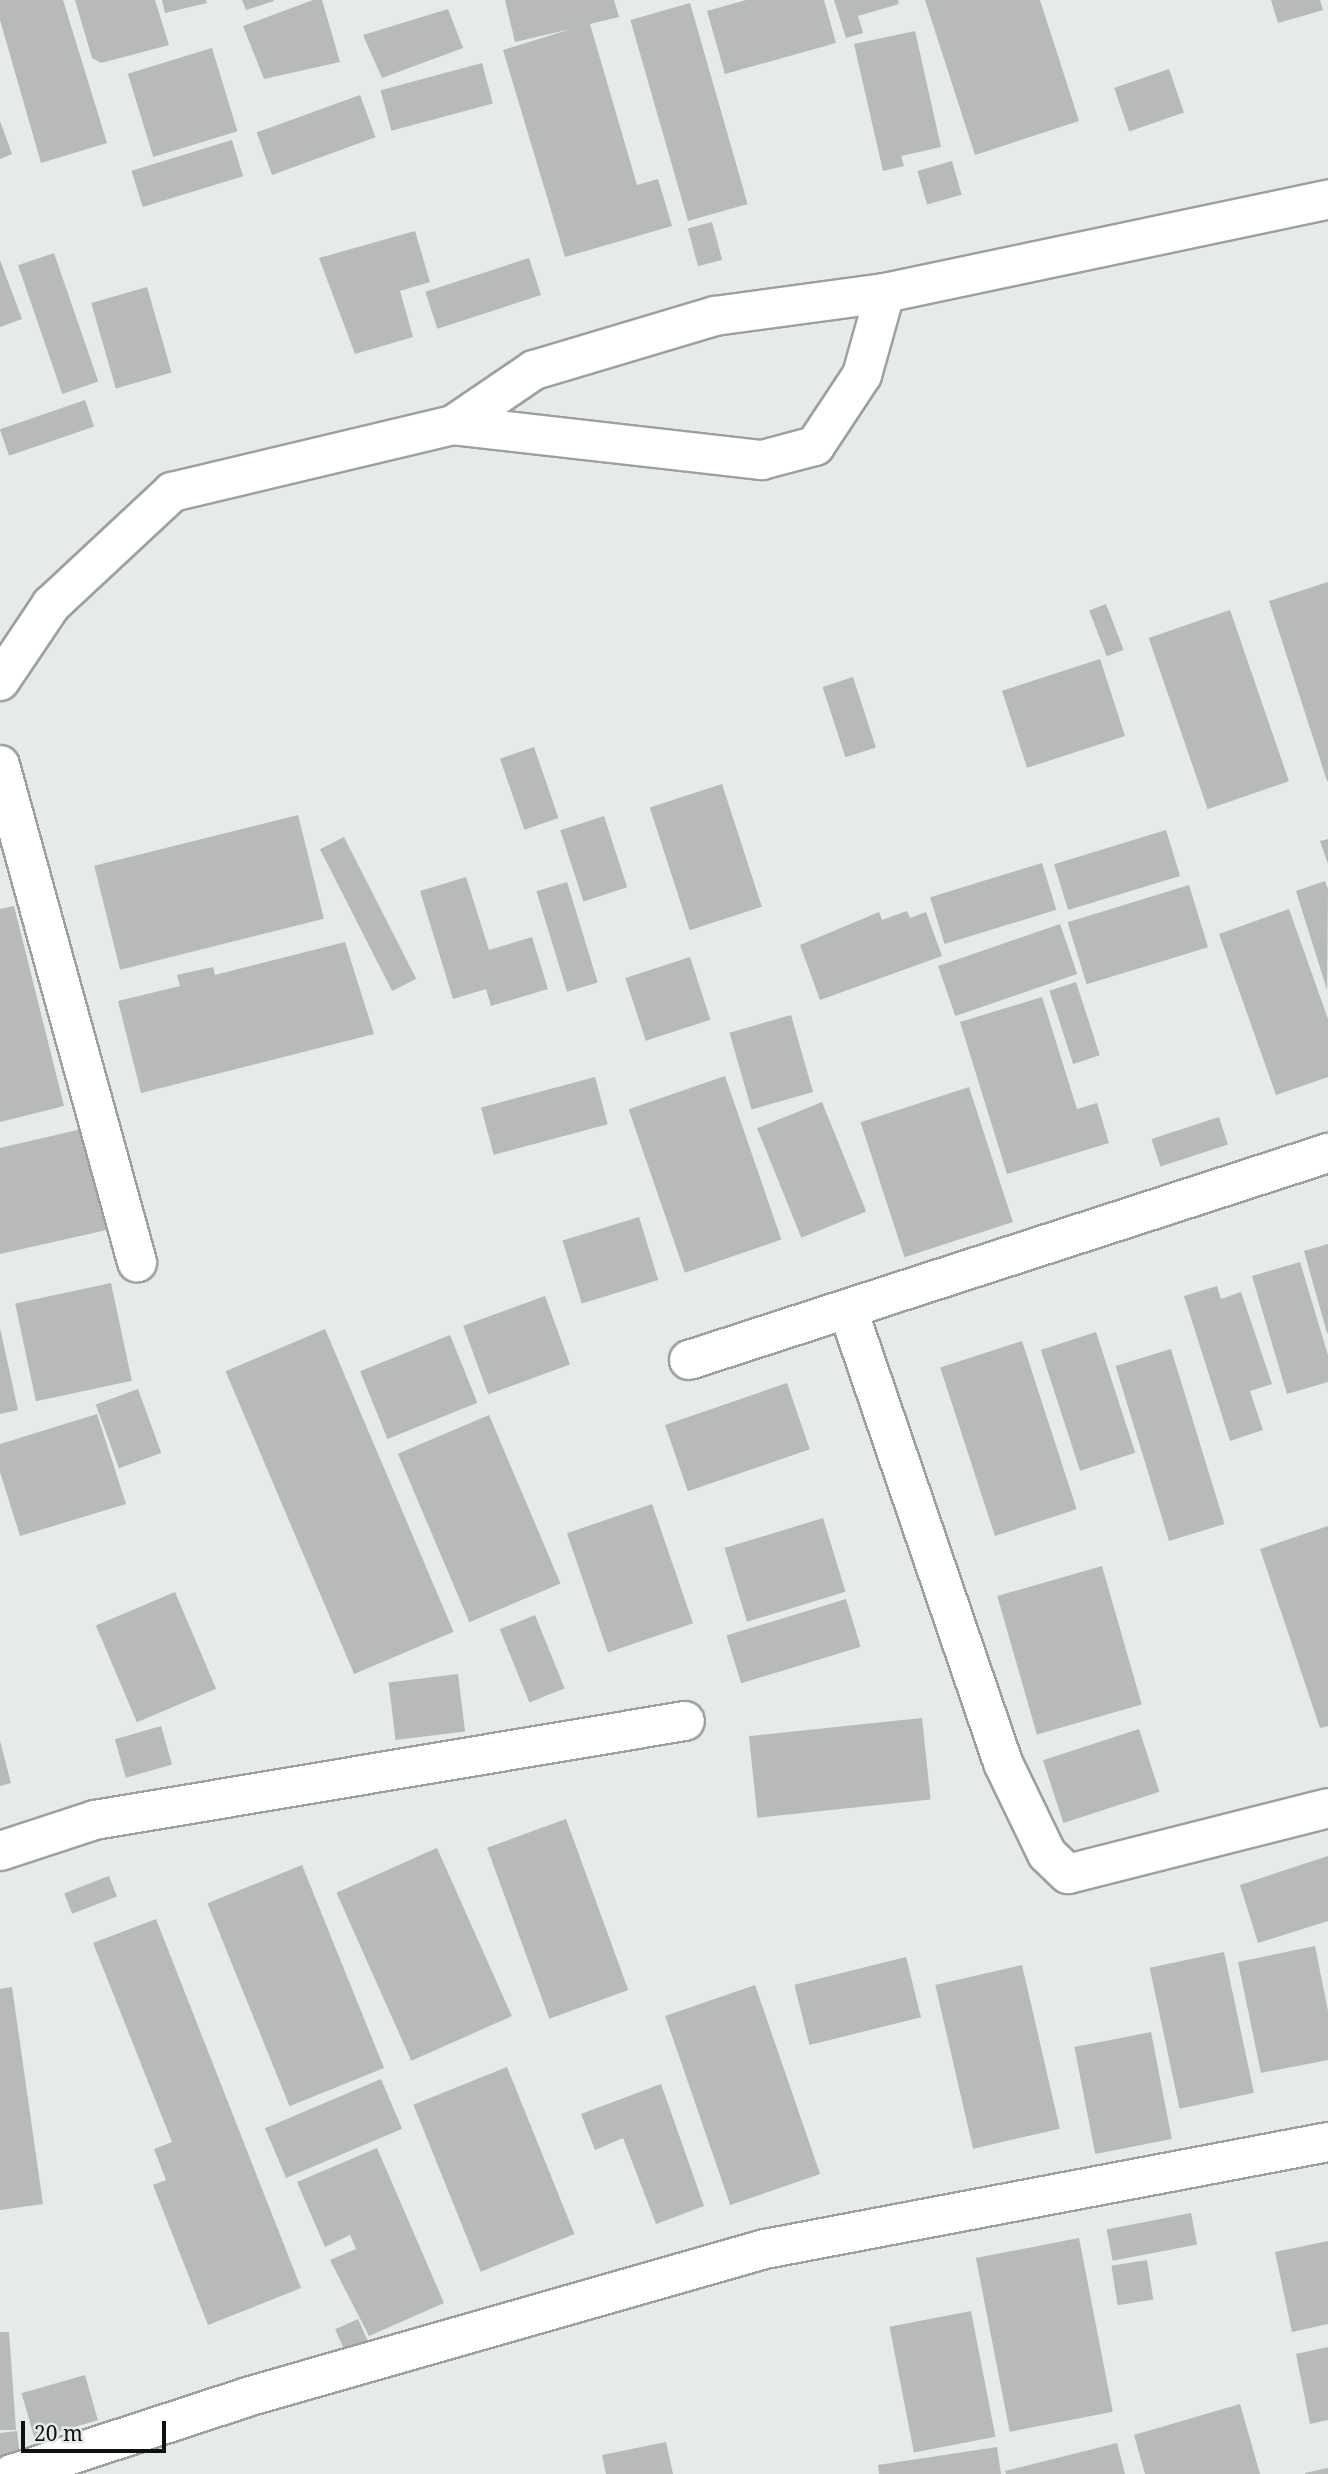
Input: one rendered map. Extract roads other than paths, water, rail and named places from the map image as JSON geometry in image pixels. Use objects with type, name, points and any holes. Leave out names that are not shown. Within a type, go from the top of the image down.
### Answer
[{"type":"street","points":[[453,425],[534,370],[715,316],[885,293],[1328,200]]},
{"type":"street","points":[[0,681],[51,605],[173,492],[453,425],[762,460],[815,446],[862,375],[885,293]]},
{"type":"street","points":[[0,765],[137,1262]]},
{"type":"street","points":[[689,1360],[1328,1153]]},
{"type":"street","points":[[848,1310],[1003,1763],[1047,1854],[1068,1874],[1328,1808]]},
{"type":"street","points":[[0,1851],[95,1820],[685,1721]]},
{"type":"street","points":[[12,2474],[247,2397],[765,2249],[1328,2142]]}]
